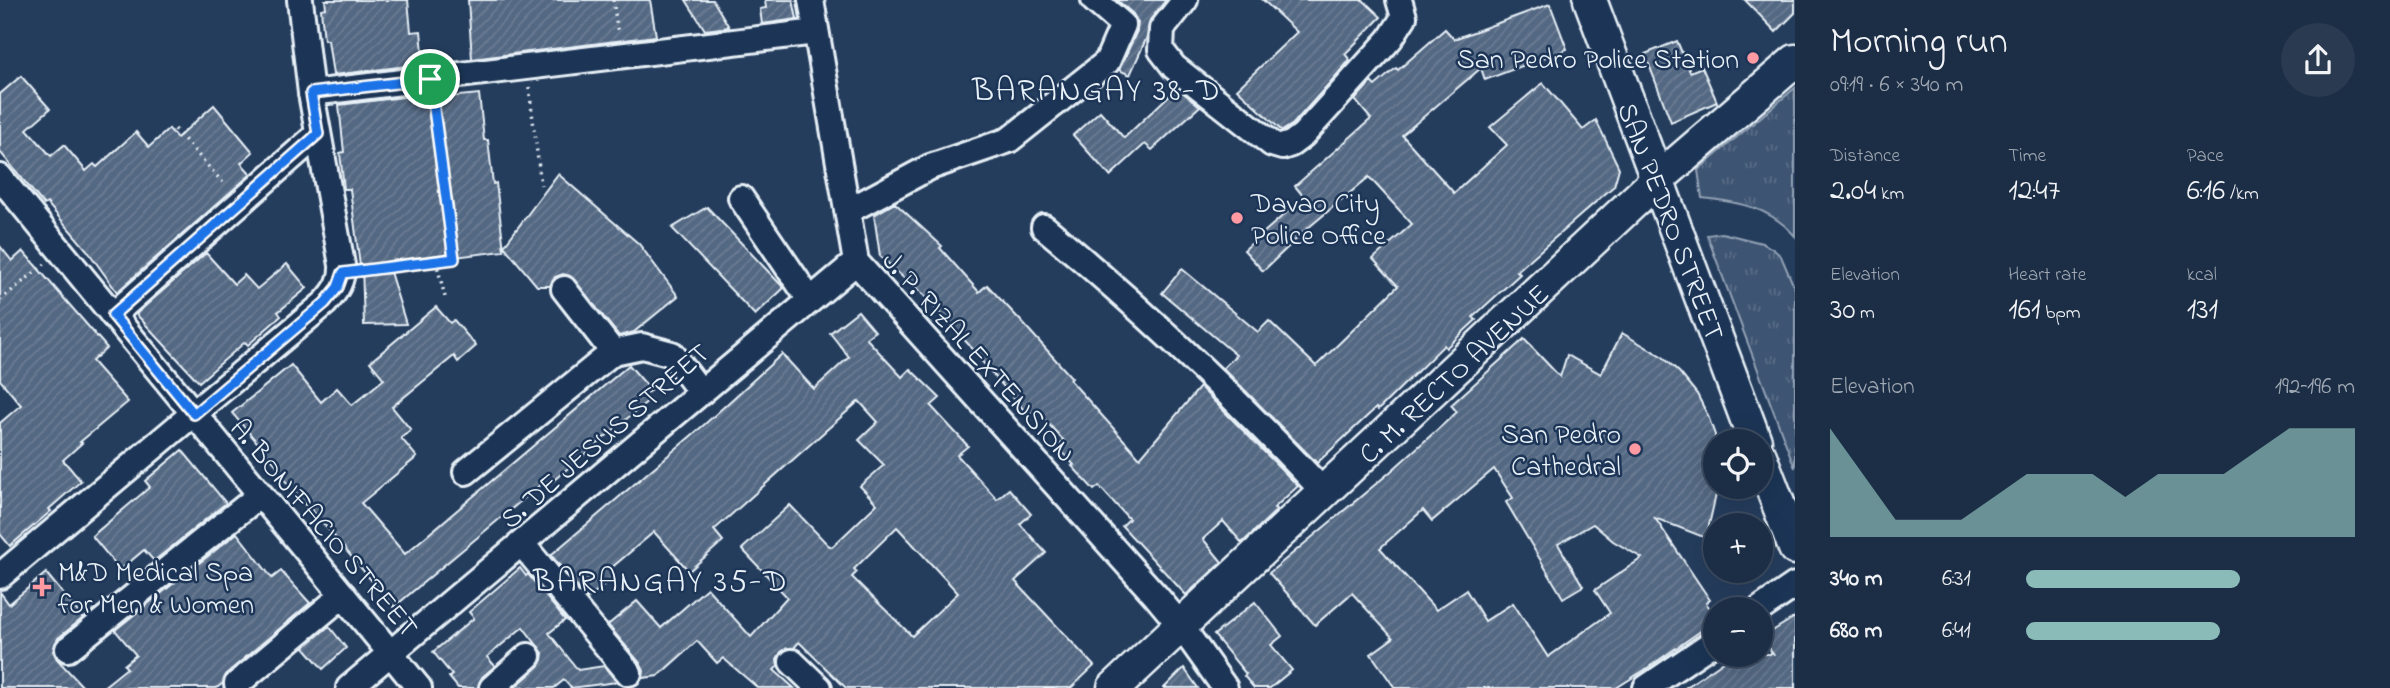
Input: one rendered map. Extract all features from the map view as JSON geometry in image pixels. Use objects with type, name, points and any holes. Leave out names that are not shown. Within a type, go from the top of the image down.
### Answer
[{"type":"main road","name":"SAN PEDRO STREET","points":[[1590,0],[1750,429]]},
{"type":"main road","name":"C. M. RECTO AVENUE","points":[[1114,688],[1657,180],[1795,61]]},
{"type":"main road","points":[[1773,490],[1795,548]]},
{"type":"street","points":[[0,576],[325,303],[338,287],[343,273],[311,93],[300,0]]},
{"type":"street","name":"J. P. RIZAL EXTENSION","points":[[811,0],[856,262],[1181,626],[1224,688]]},
{"type":"street","points":[[848,211],[929,167],[1009,140],[1107,62],[1123,25],[1094,0]]},
{"type":"street","points":[[1185,0],[1162,29],[1161,50],[1174,67],[1263,139],[1282,147],[1303,135],[1390,39],[1404,17],[1399,0]]},
{"type":"street","points":[[311,93],[816,32]]},
{"type":"street","points":[[113,315],[318,134]]},
{"type":"street","name":"A. BONIFACIO STREET","points":[[0,177],[419,688]]},
{"type":"street","points":[[741,198],[810,300]]},
{"type":"street","points":[[1045,227],[1207,371],[1255,417],[1324,492]]},
{"type":"street","name":"S. DE JESUS STREET","points":[[349,688],[856,262]]},
{"type":"street","points":[[564,289],[613,352]]},
{"type":"street","points":[[466,472],[613,352],[642,346],[672,354],[700,391]]},
{"type":"street","points":[[68,649],[260,495]]},
{"type":"street","points":[[523,544],[629,673]]},
{"type":"street","points":[[1773,600],[1795,585]]},
{"type":"street","points":[[237,684],[343,595]]},
{"type":"street","points":[[1646,688],[1703,648]]},
{"type":"street","points":[[492,688],[528,656]]},
{"type":"street","points":[[792,662],[819,688]]},
{"type":"path","points":[[613,0],[621,57]]},
{"type":"path","points":[[526,68],[541,185]]},
{"type":"path","points":[[343,273],[454,259],[430,79]]},
{"type":"path","points":[[175,129],[240,203]]},
{"type":"path","points":[[0,300],[61,252]]},
{"type":"path","points":[[436,261],[445,297]]},
{"type":"green space","points":[[1795,88],[1795,236],[1764,212],[1702,198],[1698,170]]},
{"type":"green space","points":[[1722,233],[1762,243],[1773,249],[1781,256],[1795,289],[1795,468],[1707,235]]},
{"type":"building","points":[[325,0],[408,0],[411,32],[421,31],[424,64],[333,75],[328,40],[324,40],[321,9],[326,8]]},
{"type":"building","points":[[468,0],[650,0],[656,36],[472,59]]},
{"type":"building","points":[[686,0],[713,0],[729,27],[705,30]]},
{"type":"building","points":[[765,0],[793,0],[797,19],[762,24],[760,9],[766,8]]},
{"type":"building","points":[[1117,0],[1166,0],[1150,20],[1147,37],[1130,75],[1119,70],[1138,23],[1133,14]]},
{"type":"building","points":[[1263,0],[1363,0],[1381,17],[1345,54],[1350,60],[1293,124],[1282,131],[1237,89],[1297,32]]},
{"type":"building","points":[[1745,0],[1795,0],[1795,13],[1776,32]]},
{"type":"building","points":[[1550,4],[1567,49],[1485,80],[1481,68],[1402,135],[1454,193],[1507,145],[1490,127],[1543,83],[1583,130],[1596,120],[1619,168],[1614,186],[1517,271],[1520,274],[1473,317],[1476,320],[1446,348],[1444,345],[1378,410],[1376,408],[1317,463],[1223,368],[1236,355],[1162,293],[1182,269],[1258,332],[1269,321],[1316,366],[1398,286],[1373,259],[1412,224],[1369,177],[1308,228],[1263,271],[1244,250],[1304,197],[1295,186],[1371,119],[1355,100],[1371,82],[1375,86],[1396,68],[1398,70],[1445,29],[1454,39]]},
{"type":"building","points":[[1677,41],[1690,72],[1702,67],[1717,102],[1671,122],[1645,54]]},
{"type":"building","points":[[21,76],[50,109],[27,129],[51,156],[64,145],[86,171],[94,164],[97,167],[136,132],[149,147],[169,129],[177,138],[214,105],[253,152],[241,163],[251,174],[117,292],[87,250],[47,203],[44,205],[0,152],[0,94]]},
{"type":"building","points":[[1177,88],[1200,106],[1152,150],[1145,144],[1110,176],[1073,135],[1100,111],[1124,138]]},
{"type":"building","points":[[428,94],[428,99],[479,94],[484,140],[488,140],[493,184],[496,183],[504,251],[455,257],[454,253],[387,262],[406,324],[364,325],[362,265],[360,266],[350,189],[344,189],[340,153],[344,152],[339,105]]},
{"type":"building","points":[[558,174],[639,244],[678,296],[634,332],[619,336],[570,276],[563,274],[555,277],[550,286],[537,286],[504,246]]},
{"type":"building","points":[[895,203],[942,246],[940,248],[979,292],[987,285],[1140,458],[1200,387],[1298,486],[1242,543],[1223,521],[1203,539],[1222,562],[1186,595],[1122,526],[1129,519],[1099,486],[1094,490],[1072,466],[1074,465],[1058,447],[1064,441],[1036,410],[1029,416],[909,279],[907,281],[880,256],[874,215]]},
{"type":"building","points":[[707,207],[784,288],[755,315],[672,228]]},
{"type":"building","points":[[0,246],[12,261],[23,251],[107,348],[92,361],[128,402],[80,442],[82,443],[63,460],[81,481],[10,546],[0,534],[0,423],[21,405],[0,380]]},
{"type":"building","points":[[206,253],[234,284],[244,275],[257,289],[287,264],[307,288],[278,312],[281,316],[248,345],[245,342],[199,382],[136,314]]},
{"type":"building","points":[[436,307],[450,323],[454,320],[476,346],[458,362],[454,356],[392,407],[411,430],[401,438],[417,457],[361,503],[405,554],[629,365],[651,390],[644,395],[649,400],[548,485],[545,481],[394,607],[306,503],[305,505],[278,472],[280,469],[232,413],[291,365],[321,402],[337,388],[352,405],[384,379],[370,362]]},
{"type":"building","points":[[858,311],[875,331],[866,338],[902,377],[910,369],[940,398],[931,406],[968,446],[957,455],[997,499],[1009,489],[1031,514],[1020,524],[1046,553],[1015,581],[1094,666],[1071,688],[846,688],[799,642],[794,648],[781,652],[777,659],[778,666],[774,670],[794,688],[758,688],[723,658],[717,663],[697,641],[658,676],[643,678],[644,671],[640,663],[608,625],[637,601],[661,628],[707,588],[751,637],[787,597],[742,549],[790,505],[832,547],[877,504],[860,486],[884,465],[859,440],[878,422],[859,401],[714,530],[723,541],[689,571],[654,532],[610,569],[615,576],[587,599],[551,555],[705,424],[782,354],[814,389],[849,357],[830,333]],"holes":[[[897,527],[958,593],[912,636],[852,577],[857,572],[854,569]]]},
{"type":"building","points":[[1622,333],[1663,357],[1680,373],[1697,394],[1708,416],[1713,429],[1703,429],[1703,499],[1715,499],[1712,513],[1703,513],[1703,537],[1655,518],[1708,597],[1703,597],[1703,629],[1616,688],[1395,688],[1371,654],[1393,638],[1352,593],[1315,625],[1269,573],[1389,473],[1457,412],[1451,405],[1524,339],[1560,377],[1567,355],[1601,374]],"holes":[[[1494,469],[1513,498],[1506,502],[1563,598],[1583,586],[1558,544],[1593,524],[1613,541],[1642,558],[1595,590],[1610,613],[1548,657],[1513,603],[1485,621],[1466,590],[1436,610],[1380,548],[1423,510],[1432,521]]]},
{"type":"building","points":[[182,450],[226,503],[154,561],[144,550],[120,570],[92,536],[150,487],[145,481]]},
{"type":"building","points":[[237,533],[272,578],[281,571],[310,603],[227,673],[223,683],[217,688],[102,688],[127,668],[124,665],[136,655],[115,630]]},
{"type":"building","points":[[520,568],[526,576],[528,574],[565,620],[549,633],[578,670],[604,666],[617,682],[571,688],[564,680],[554,688],[514,688],[538,667],[542,660],[543,653],[523,627],[487,657],[495,666],[482,677],[478,688],[458,688],[449,677],[452,675],[433,652],[474,618],[469,612]]},
{"type":"building","points":[[46,573],[83,618],[58,638],[53,651],[84,688],[0,688],[0,592],[9,604]]},
{"type":"building","points":[[1255,602],[1282,636],[1271,645],[1292,670],[1270,688],[1254,688],[1214,635]]},
{"type":"building","points":[[1795,617],[1795,688],[1685,688],[1715,667],[1773,667],[1773,631]]},
{"type":"building","points":[[329,626],[346,648],[323,669],[304,647]]},
{"type":"building","points":[[1184,668],[1198,688],[1164,688]]},
{"type":"place","name":"San Pedro Police Station","points":[[1753,58]]},
{"type":"place","name":"Davao City Police Office","points":[[1237,218]]},
{"type":"place","name":"San Pedro Cathedral","points":[[1635,449]]},
{"type":"place","name":"M&D Medical Spa for Men & Women","points":[[42,587]]},
{"type":"district","name":"BARANGAY 38-D","points":[[1097,89]]},
{"type":"district","name":"BARANGAY 35-D","points":[[661,580]]},
{"type":"route","points":[[430,79],[454,259],[343,273],[338,287],[325,303],[194,414],[113,315],[318,134],[311,93],[430,79]]}]
